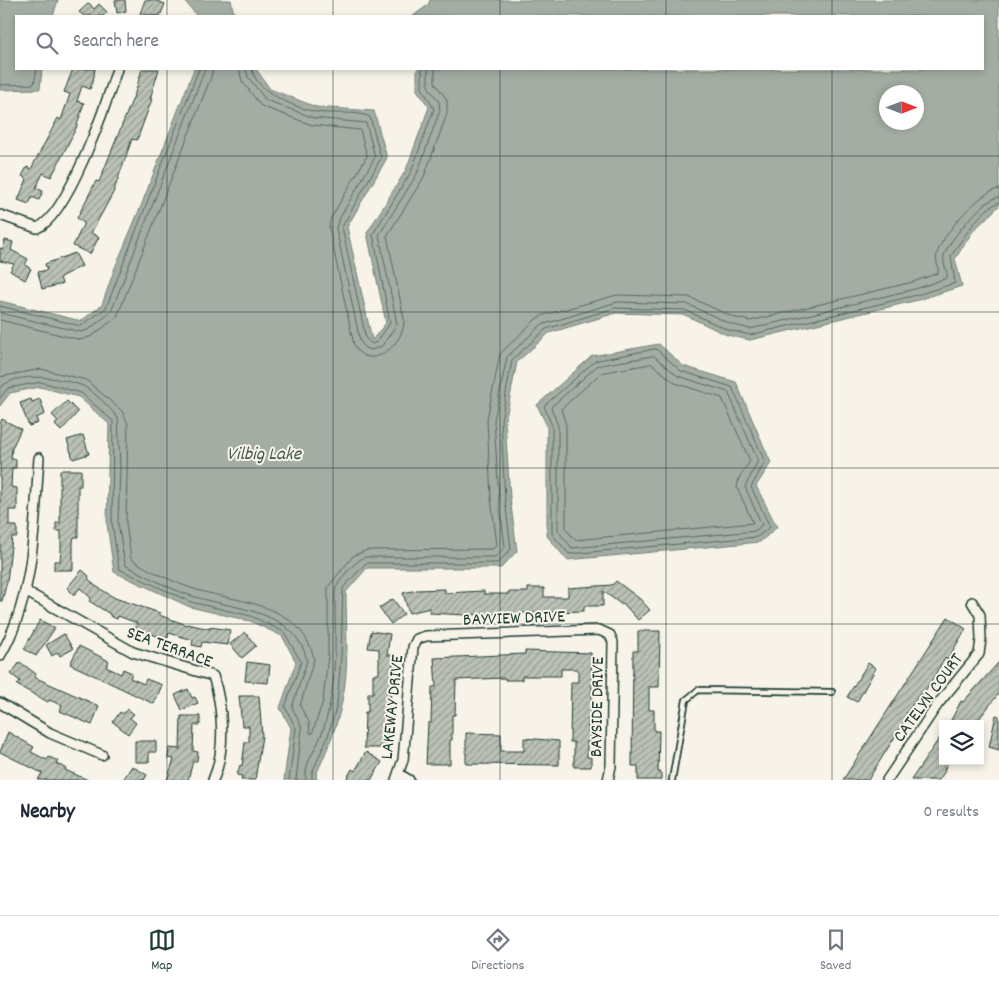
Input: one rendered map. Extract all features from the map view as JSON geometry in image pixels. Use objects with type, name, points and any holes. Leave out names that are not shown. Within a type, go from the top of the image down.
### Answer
[{"type":"street","points":[[0,215],[37,228],[50,219],[85,156],[109,98],[117,70]]},
{"type":"street","points":[[0,656],[17,618],[25,591],[32,552],[40,458]]},
{"type":"street","name":"SEA TERRACE","points":[[25,591],[132,652],[213,676],[219,703],[221,739],[220,757],[213,780]]},
{"type":"street","name":"CATELYN COURT","points":[[887,780],[938,704],[979,654],[981,639],[980,615],[972,602]]},
{"type":"street","name":"BAYVIEW DRIVE","points":[[417,638],[426,636],[599,630],[610,635]]},
{"type":"street","name":"BAYSIDE DRIVE","points":[[608,780],[611,766],[613,651],[610,635]]},
{"type":"street","name":"LAKEWAY DRIVE","points":[[398,777],[408,722],[413,647],[417,638]]},
{"type":"street","points":[[0,703],[50,733],[102,755]]},
{"type":"street","points":[[398,777],[409,780]]},
{"type":"lane","points":[[672,780],[686,700],[698,690],[832,692]]},
{"type":"water","points":[[0,0],[58,0],[53,15],[15,15],[15,70],[42,70],[40,89],[0,90]]},
{"type":"water","points":[[184,0],[231,0],[234,15],[196,15]]},
{"type":"water","name":"Vilbig Lake","points":[[430,0],[999,0],[999,206],[973,231],[955,259],[962,286],[918,300],[750,340],[727,335],[685,315],[616,313],[549,333],[517,362],[505,422],[510,498],[517,551],[501,568],[367,568],[346,592],[347,649],[344,692],[334,732],[316,775],[317,780],[284,780],[291,728],[280,708],[296,662],[282,636],[250,621],[190,607],[114,572],[107,524],[109,424],[79,397],[40,387],[10,393],[0,406],[0,301],[81,321],[102,305],[114,270],[194,70],[257,70],[270,89],[316,107],[374,111],[387,158],[347,227],[372,340],[386,323],[367,233],[406,170],[429,107],[417,90],[417,70],[984,70],[984,15],[414,15],[428,5]]},
{"type":"water","points":[[659,344],[683,366],[736,382],[771,463],[756,486],[777,527],[760,542],[567,560],[547,536],[547,426],[537,405],[592,356]]},
{"type":"building","points":[[115,0],[125,0],[126,11],[117,13]]},
{"type":"building","points":[[145,0],[154,0],[165,4],[160,15],[140,14]]},
{"type":"building","points":[[89,3],[94,9],[99,4],[107,12],[104,15],[83,15],[79,12]]},
{"type":"building","points":[[73,70],[95,70],[90,89],[82,86],[77,101],[84,103],[76,128],[51,177],[43,173],[36,188],[43,191],[39,200],[32,197],[29,204],[18,200],[27,179],[22,176],[27,167],[31,169],[58,118],[61,120],[70,94],[64,92]]},
{"type":"building","points":[[142,70],[159,70],[150,99],[152,99],[137,140],[132,139],[113,193],[91,233],[99,237],[90,254],[73,246],[84,223],[77,218],[96,181],[99,182],[135,93]]},
{"type":"building","points":[[5,240],[13,242],[11,250],[28,259],[25,265],[31,269],[25,280],[10,271],[14,264],[0,261],[0,248],[3,249]]},
{"type":"building","points":[[75,253],[82,266],[60,277],[62,284],[42,289],[38,272],[47,270],[45,264]]},
{"type":"building","points":[[31,399],[32,402],[40,399],[45,414],[36,418],[38,423],[29,426],[20,403]]},
{"type":"building","points":[[67,401],[78,412],[61,431],[55,425],[58,421],[52,415]]},
{"type":"building","points":[[2,419],[21,429],[12,448],[11,459],[16,459],[16,468],[12,468],[11,487],[17,488],[17,510],[9,510],[9,526],[17,526],[17,537],[12,537],[7,582],[2,601],[0,601],[0,424]]},
{"type":"building","points":[[83,435],[89,454],[73,459],[67,440]]},
{"type":"building","points":[[60,470],[81,470],[81,486],[78,486],[78,537],[74,537],[73,542],[73,570],[54,570],[54,561],[60,561],[61,549],[61,531],[56,531],[56,523],[60,523]]},
{"type":"building","points":[[82,570],[89,576],[88,578],[94,585],[115,598],[160,613],[159,615],[187,625],[230,630],[228,645],[202,642],[201,647],[192,645],[193,640],[169,633],[167,639],[135,629],[137,623],[118,616],[117,619],[110,616],[110,614],[89,601],[91,598],[80,588],[74,595],[67,588]]},
{"type":"building","points":[[616,581],[640,599],[650,610],[638,620],[623,603],[622,605],[603,591],[603,606],[584,606],[584,611],[465,615],[430,613],[430,608],[409,613],[403,593],[417,590],[445,589],[445,593],[484,591],[484,594],[508,594],[508,592],[528,592],[528,588],[544,588],[544,597],[568,597],[568,588],[612,585]]},
{"type":"building","points":[[393,599],[404,614],[391,624],[379,608]]},
{"type":"building","points":[[948,617],[966,629],[947,660],[945,658],[922,696],[920,694],[906,713],[909,714],[868,780],[843,780]]},
{"type":"building","points":[[40,620],[55,628],[36,656],[24,649]]},
{"type":"building","points":[[371,631],[390,634],[387,655],[394,655],[386,748],[364,748],[365,712],[368,712],[368,693],[373,693],[373,674],[379,674],[379,649],[368,648]]},
{"type":"building","points":[[638,631],[660,631],[659,687],[649,687],[649,710],[654,710],[654,731],[659,731],[658,772],[661,772],[661,780],[638,780],[638,766],[632,766],[633,651],[638,651]]},
{"type":"building","points":[[245,632],[256,646],[242,658],[230,644]]},
{"type":"building","points":[[64,634],[73,649],[60,656],[58,652],[52,656],[46,645]]},
{"type":"building","points":[[79,646],[109,661],[106,667],[121,674],[123,669],[132,673],[130,678],[144,684],[146,679],[162,685],[154,704],[70,664]]},
{"type":"building","points":[[525,651],[591,653],[592,692],[591,717],[588,717],[588,733],[591,733],[591,742],[587,742],[587,757],[591,757],[591,767],[574,767],[574,742],[570,742],[571,682],[578,682],[578,669],[561,669],[561,676],[522,676],[522,680],[505,680],[505,678],[456,680],[455,715],[452,715],[452,740],[450,740],[450,764],[426,764],[428,723],[431,723],[432,687],[436,687],[434,658],[525,654]]},
{"type":"building","points":[[20,662],[36,674],[34,677],[99,706],[92,725],[60,711],[62,705],[49,700],[48,702],[17,685],[20,681],[11,674]]},
{"type":"building","points":[[247,662],[270,665],[268,683],[245,681]]},
{"type":"building","points":[[999,662],[999,693],[978,720],[951,720],[961,701],[963,702]]},
{"type":"building","points":[[868,663],[876,668],[857,702],[847,697]]},
{"type":"building","points":[[188,689],[192,698],[195,697],[198,703],[182,710],[175,695]]},
{"type":"building","points":[[239,696],[259,696],[262,736],[255,780],[241,780],[242,776],[237,775],[240,765],[242,766],[245,742],[249,742],[249,726],[242,726]]},
{"type":"building","points":[[127,709],[134,714],[130,718],[136,723],[128,734],[113,722],[120,712],[123,714]]},
{"type":"building","points":[[996,715],[999,716],[999,750],[989,747]]},
{"type":"building","points":[[181,716],[200,716],[200,725],[194,725],[193,751],[198,752],[197,761],[193,761],[188,780],[167,780],[174,759],[168,758],[169,748],[180,749]]},
{"type":"building","points":[[8,732],[34,747],[31,752],[47,760],[49,757],[58,761],[56,764],[66,768],[65,770],[88,780],[38,780],[42,773],[0,752]]},
{"type":"building","points":[[466,733],[501,734],[501,751],[524,751],[524,738],[559,741],[559,765],[466,764]]},
{"type":"building","points":[[939,739],[939,765],[947,765],[939,780],[911,780]]},
{"type":"building","points":[[135,741],[156,741],[156,752],[149,752],[149,762],[135,762]]},
{"type":"building","points":[[366,752],[382,762],[371,780],[346,780],[352,769],[355,771]]},
{"type":"building","points":[[132,766],[147,775],[144,780],[123,780]]}]
